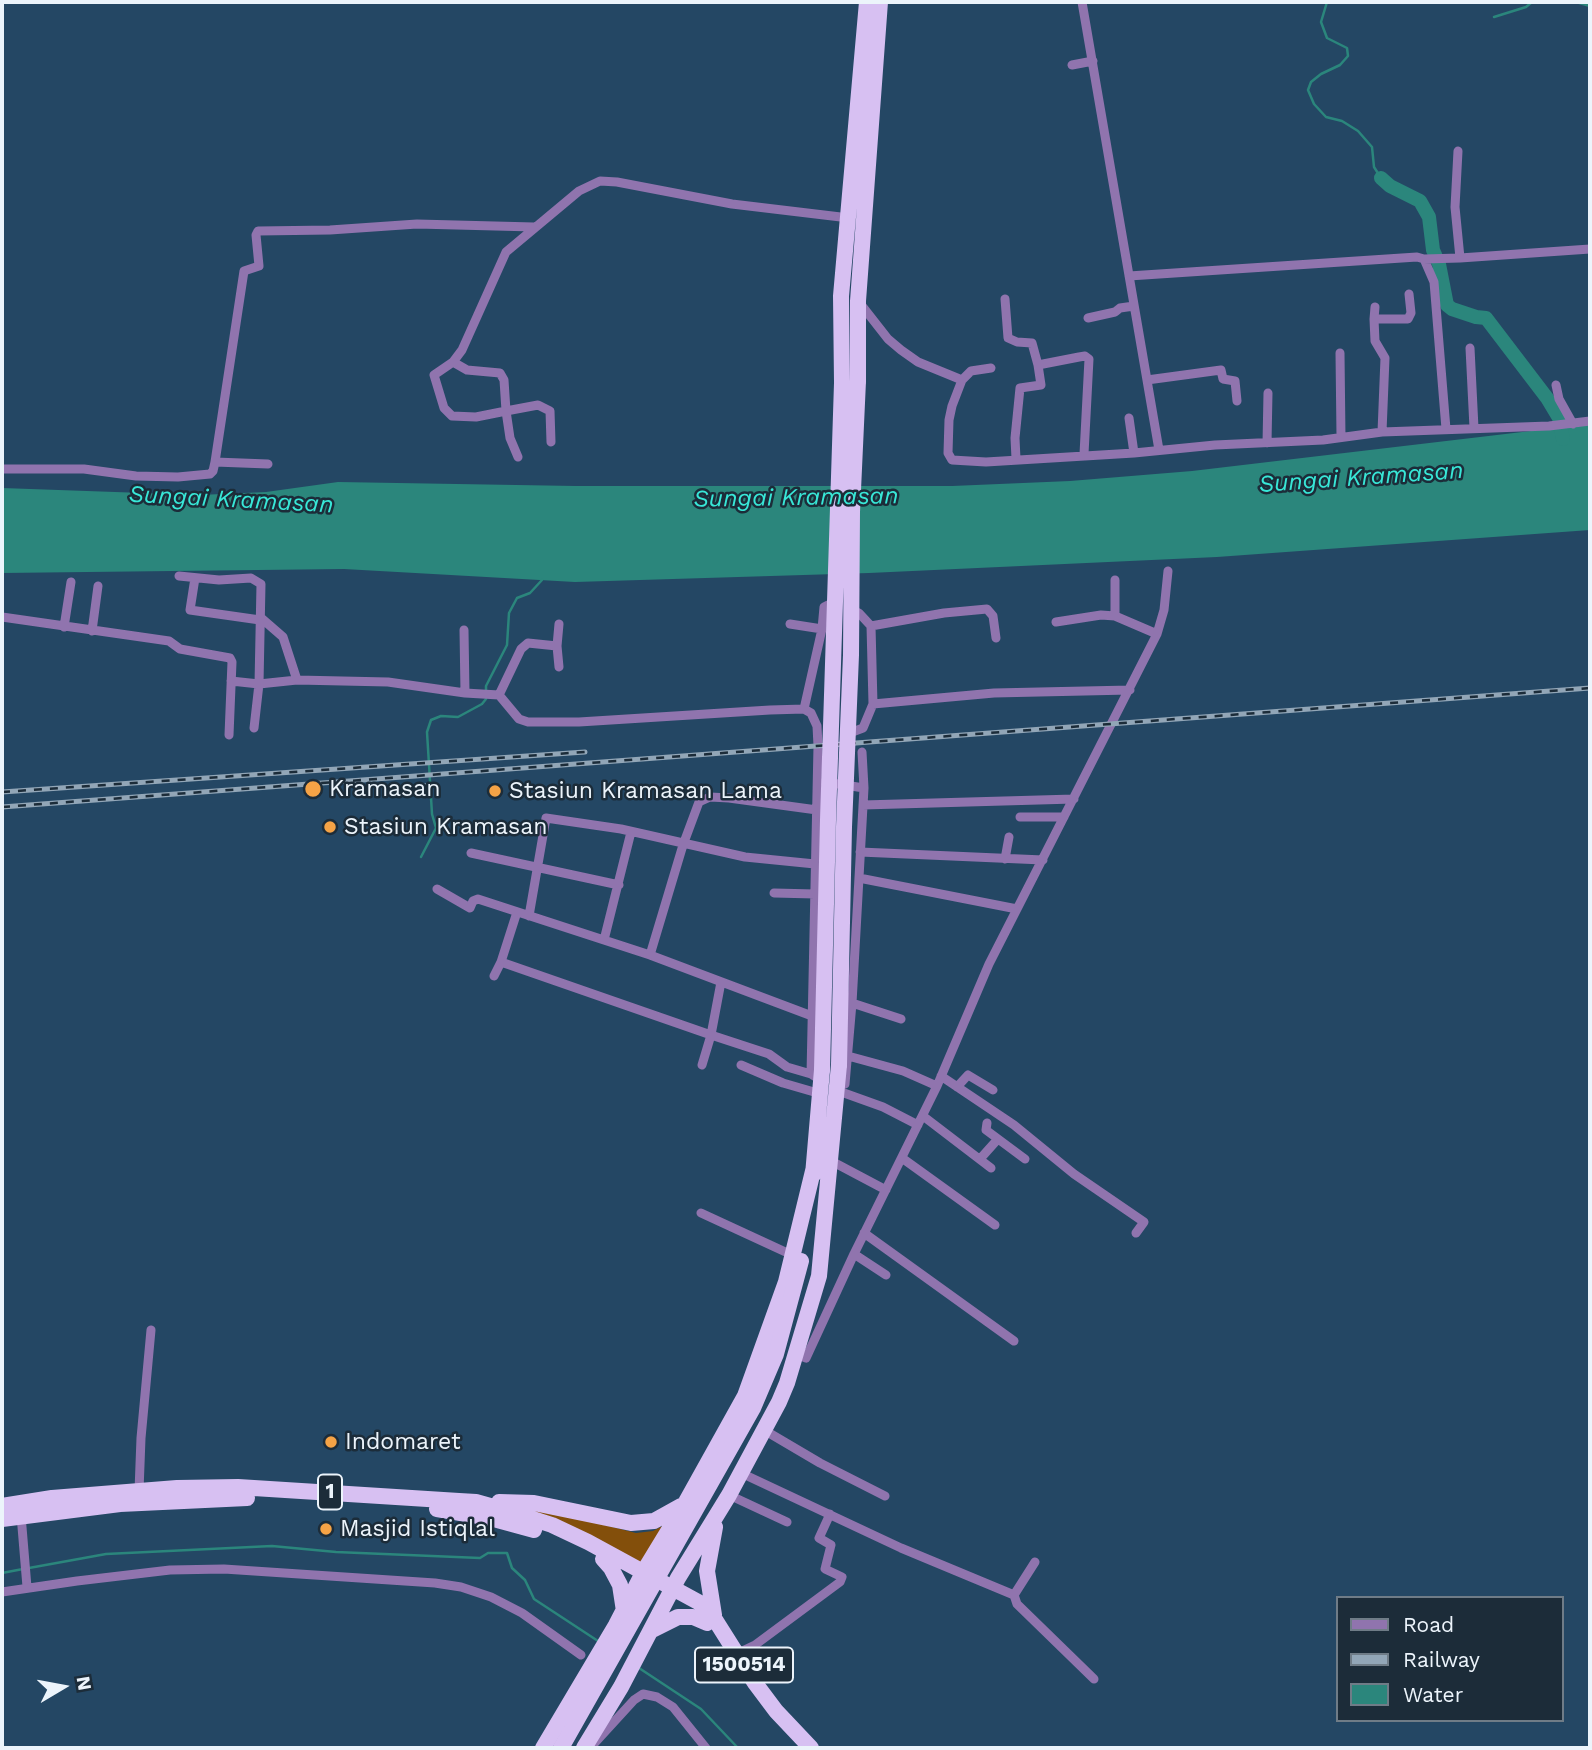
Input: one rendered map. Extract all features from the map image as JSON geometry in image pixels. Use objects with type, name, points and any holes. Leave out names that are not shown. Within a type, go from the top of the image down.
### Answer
[{"type":"highway","points":[[584,1748],[621,1687],[779,1402],[819,1276],[827,1165],[844,1061],[844,827],[851,655],[852,512],[850,382],[841,296],[867,2]]},
{"type":"highway","points":[[561,1748],[753,1408],[776,1354],[827,1165],[819,1080],[828,820],[850,382],[880,2]]},
{"type":"highway","points":[[543,1748],[745,1396],[786,1282],[801,1260]]},
{"type":"highway","points":[[572,1748],[769,1400],[786,1355],[801,1260]]},
{"type":"highway","name":"1","points":[[2,1518],[139,1491],[238,1487],[476,1502],[552,1525],[673,1594]]},
{"type":"highway","name":"1","points":[[2,1506],[233,1498],[453,1511],[559,1538],[642,1575]]},
{"type":"highway","points":[[649,1635],[678,1617],[711,1620],[707,1571],[711,1543],[725,1501]]},
{"type":"highway","points":[[476,1502],[534,1503],[632,1523],[662,1518],[686,1502]]},
{"type":"highway","points":[[603,1559],[620,1585],[620,1618]]},
{"type":"highway","name":"1500514","points":[[673,1594],[711,1620],[776,1711],[811,1748]]},
{"type":"highway","name":"1500514","points":[[711,1620],[762,1708],[796,1748]]},
{"type":"street","points":[[1083,2],[1159,450]]},
{"type":"street","points":[[1072,65],[1093,61]]},
{"type":"street","points":[[1458,151],[1455,207],[1460,258]]},
{"type":"street","points":[[551,442],[550,411],[543,406],[530,405],[476,417],[457,417],[448,414],[433,378],[436,372],[453,362],[462,349],[506,252],[579,191],[600,181],[617,182],[732,204],[849,218]]},
{"type":"street","points":[[2,469],[84,469],[136,476],[200,477],[212,473],[244,271],[259,266],[256,235],[258,231],[330,230],[417,224],[534,228]]},
{"type":"street","points":[[1129,276],[1417,257],[1460,258],[1590,248]]},
{"type":"street","points":[[1427,259],[1434,282],[1446,429]]},
{"type":"street","points":[[1374,319],[1408,319],[1411,313],[1409,294]]},
{"type":"street","points":[[1005,299],[1008,338],[1032,343],[1041,385],[1020,388],[1015,438],[1016,459]]},
{"type":"street","points":[[858,301],[888,340],[901,350],[918,362],[962,380]]},
{"type":"street","points":[[1088,318],[1134,306]]},
{"type":"street","points":[[1375,307],[1375,341],[1385,358],[1382,432]]},
{"type":"street","points":[[1470,348],[1474,428]]},
{"type":"street","points":[[1340,353],[1341,438]]},
{"type":"street","points":[[1038,365],[1079,357],[1089,359],[1084,454]]},
{"type":"street","points":[[453,362],[467,370],[500,373],[504,380],[510,438],[517,457]]},
{"type":"street","points":[[991,368],[971,371],[962,380],[950,412],[947,453],[949,458],[968,462],[1134,453],[1341,438],[1382,432],[1549,426],[1590,421]]},
{"type":"street","points":[[1147,380],[1221,370],[1223,379],[1234,380],[1237,401]]},
{"type":"street","points":[[1556,385],[1559,399],[1572,424]]},
{"type":"street","points":[[1267,443],[1268,393]]},
{"type":"street","points":[[1129,418],[1134,453]]},
{"type":"street","points":[[215,461],[268,464]]},
{"type":"street","points":[[796,1354],[806,1358],[939,1081],[989,964],[1157,634],[1164,610],[1168,571]]},
{"type":"street","points":[[179,576],[227,580],[251,578],[259,582],[262,590],[259,684],[254,728]]},
{"type":"street","points":[[195,578],[190,610],[260,619],[283,637],[298,680]]},
{"type":"street","points":[[1115,580],[1115,616]]},
{"type":"street","points":[[64,626],[71,582]]},
{"type":"street","points":[[92,631],[98,586]]},
{"type":"street","points":[[804,709],[822,629],[824,607],[828,605],[859,612],[871,626],[873,704],[866,723],[859,731],[818,739]]},
{"type":"street","points":[[871,626],[982,608],[991,612],[996,638]]},
{"type":"street","points":[[1055,622],[1101,615],[1115,616],[1157,634]]},
{"type":"street","points":[[2,617],[169,641],[180,649],[230,658],[229,735]]},
{"type":"street","points":[[559,624],[559,667]]},
{"type":"street","points":[[790,624],[822,629]]},
{"type":"street","points":[[464,630],[465,693]]},
{"type":"street","points":[[495,695],[524,645],[533,642],[557,646]]},
{"type":"street","points":[[230,681],[259,684],[298,680],[388,682],[495,695],[519,719],[528,722],[579,722],[804,709],[811,713],[817,726],[818,739],[812,1016],[819,1080]]},
{"type":"street","points":[[873,704],[994,693],[1130,690]]},
{"type":"street","points":[[862,752],[864,788],[852,1003],[844,1061],[844,1093],[827,1165],[886,1190]]},
{"type":"street","points":[[817,780],[864,788]]},
{"type":"street","points":[[650,955],[683,845],[699,802],[710,797],[817,810]]},
{"type":"street","points":[[863,805],[1074,799]]},
{"type":"street","points":[[1020,817],[1065,817]]},
{"type":"street","points":[[529,916],[546,818],[631,832],[745,857],[815,864]]},
{"type":"street","points":[[604,940],[631,832]]},
{"type":"street","points":[[1005,859],[1009,837]]},
{"type":"street","points":[[860,852],[1042,860]]},
{"type":"street","points":[[471,853],[619,885]]},
{"type":"street","points":[[859,878],[1017,909]]},
{"type":"street","points":[[437,889],[470,908],[473,901],[478,899],[650,955],[812,1016]]},
{"type":"street","points":[[774,893],[815,894]]},
{"type":"street","points":[[494,976],[517,912]]},
{"type":"street","points":[[500,962],[769,1054],[787,1067],[819,1080]]},
{"type":"street","points":[[702,1065],[721,982]]},
{"type":"street","points":[[852,1003],[901,1019]]},
{"type":"street","points":[[844,1061],[903,1070],[957,1087],[1014,1125],[1074,1174],[1144,1222],[1136,1233]]},
{"type":"street","points":[[741,1065],[783,1083],[819,1080]]},
{"type":"street","points":[[957,1087],[968,1075],[993,1090]]},
{"type":"street","points":[[844,1093],[920,1121],[992,1168]]},
{"type":"street","points":[[987,1123],[985,1129],[1025,1159]]},
{"type":"street","points":[[981,1159],[997,1140]]},
{"type":"street","points":[[902,1158],[995,1225]]},
{"type":"street","points":[[701,1213],[801,1260]]},
{"type":"street","points":[[864,1233],[1014,1341]]},
{"type":"street","points":[[854,1254],[886,1275]]},
{"type":"street","points":[[139,1491],[151,1330]]},
{"type":"street","points":[[764,1430],[820,1463],[885,1496]]},
{"type":"street","points":[[741,1473],[901,1548],[1014,1595],[1017,1604],[1094,1679]]},
{"type":"street","points":[[725,1501],[787,1522]]},
{"type":"street","points":[[736,1654],[755,1645],[841,1582],[842,1577],[825,1569],[831,1545],[819,1538],[830,1514]]},
{"type":"street","points":[[21,1515],[27,1587]]},
{"type":"street","points":[[1014,1595],[1035,1562]]},
{"type":"street","points":[[2,1592],[170,1570],[223,1569],[435,1583],[461,1587],[491,1597],[522,1614],[581,1655]]},
{"type":"street","points":[[590,1748],[634,1700],[643,1694],[657,1697],[673,1707],[706,1748]]},
{"type":"shaded area","points":[[510,1507],[553,1512],[636,1533],[653,1531],[668,1523],[643,1564]]},
{"type":"water","name":"Sungai Kramasan","points":[[1590,424],[1590,530],[1217,557],[869,573],[575,582],[344,569],[2,573],[2,488],[200,495],[266,492],[338,482],[576,486],[952,486],[1070,481],[1192,471]]},
{"type":"waterway","points":[[1327,2],[1321,22],[1327,38],[1347,48],[1348,56],[1340,65],[1311,82],[1308,90],[1314,104],[1326,117],[1342,121],[1358,131],[1372,147],[1374,167],[1381,178]]},
{"type":"waterway","points":[[1494,17],[1526,7],[1532,2]]},
{"type":"waterway","points":[[1576,2],[1590,6]]},
{"type":"waterway","points":[[1381,178],[1390,186],[1420,201],[1429,217],[1433,250],[1439,264],[1447,305],[1452,309],[1486,318],[1547,398],[1559,418],[1563,439]]},
{"type":"waterway","points":[[421,857],[436,828],[432,814],[427,732],[431,720],[441,716],[458,717],[486,699],[486,686],[507,645],[509,613],[517,598],[530,593],[542,580]]},
{"type":"waterway","points":[[29,1568],[106,1554],[272,1546],[336,1552],[480,1558],[488,1553],[507,1553],[512,1568],[525,1580],[534,1599],[598,1641]]},
{"type":"waterway","points":[[2,1573],[23,1569]]},
{"type":"waterway","points":[[639,1668],[701,1709],[738,1748]]},
{"type":"railway","points":[[2,807],[1590,688]]},
{"type":"railway","points":[[2,792],[585,752]]},
{"type":"railway","points":[[424,786],[435,785]]},
{"type":"place","name":"Kramasan","points":[[313,789]]},
{"type":"place","name":"Stasiun Kramasan Lama","points":[[495,791]]},
{"type":"place","name":"Stasiun Kramasan","points":[[330,827]]},
{"type":"place","name":"Indomaret","points":[[331,1442]]},
{"type":"place","name":"Masjid Istiqlal","points":[[326,1529]]}]
